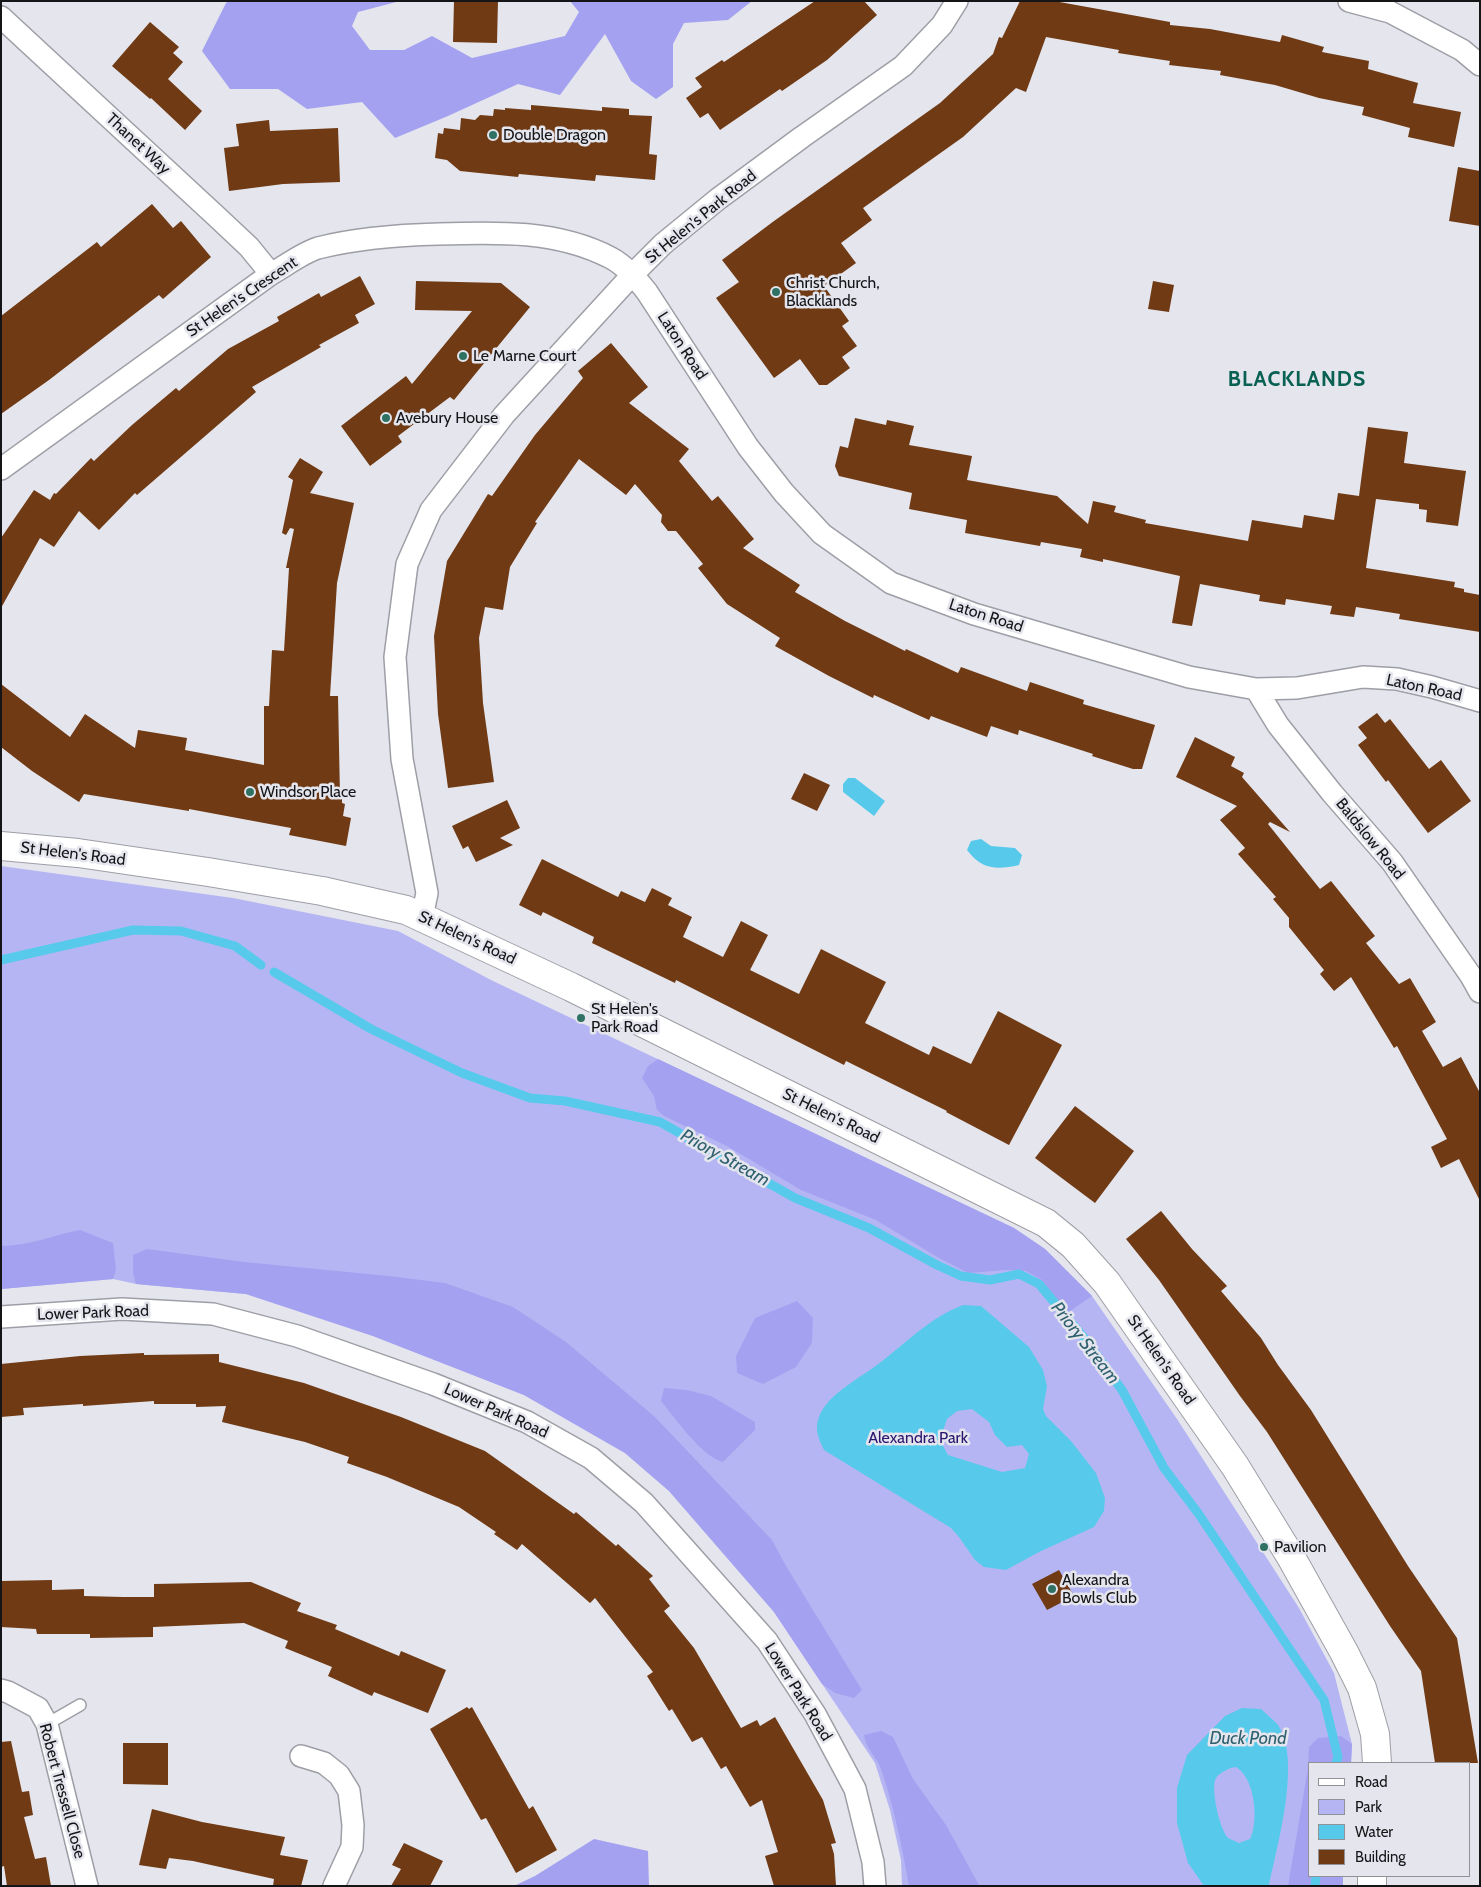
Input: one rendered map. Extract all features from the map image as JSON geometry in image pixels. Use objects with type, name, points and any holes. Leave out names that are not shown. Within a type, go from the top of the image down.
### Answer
[{"type":"main road","name":"St Helen's Road","points":[[1,846],[78,853],[208,872],[322,891],[406,910],[571,987],[1046,1223],[1073,1245],[1107,1283],[1235,1466],[1291,1557],[1362,1688],[1375,1734],[1377,1762]]},
{"type":"street","name":"St Helen's Park Road","points":[[422,917],[428,893],[402,759],[394,656],[407,564],[431,510],[504,415],[633,274],[663,244],[718,199],[903,66],[942,24],[956,1]]},
{"type":"street","points":[[1349,1],[1390,12],[1462,50],[1480,65]]},
{"type":"street","name":"Thanet Way","points":[[1,17],[249,247],[271,274]]},
{"type":"street","name":"St Helen's Crescent","points":[[1,470],[271,274],[316,249],[377,238],[407,235],[496,232],[523,234],[588,249],[612,259],[633,274]]},
{"type":"street","name":"Laton Road","points":[[633,274],[647,292],[748,448],[784,493],[822,534],[891,583],[974,614],[1189,677],[1256,689],[1297,688],[1363,677],[1397,679],[1480,701]]},
{"type":"street","name":"Baldslow Road","points":[[1256,689],[1278,725],[1332,793],[1392,862],[1471,976],[1480,992]]},
{"type":"street","name":"Lower Park Road","points":[[1,1317],[122,1309],[213,1314],[297,1336],[434,1384],[527,1422],[591,1458],[644,1503],[767,1641],[815,1714],[855,1789],[873,1862],[875,1886]]},
{"type":"street","name":"Robert Tressell Close","points":[[1,1690],[38,1708],[47,1724],[87,1886]]},
{"type":"street","points":[[301,1756],[324,1762],[338,1775],[349,1791],[354,1825],[352,1847],[334,1886]]},
{"type":"lane","points":[[47,1724],[80,1705]]},
{"type":"green space","name":"Alexandra Park","points":[[1,866],[233,898],[398,931],[493,981],[1014,1228],[1045,1249],[1092,1296],[1177,1419],[1299,1608],[1334,1673],[1352,1744],[1351,1762],[1308,1762],[1308,1877],[1343,1877],[1343,1886],[902,1886],[901,1860],[890,1810],[875,1763],[774,1612],[669,1491],[625,1453],[524,1395],[373,1336],[246,1294],[136,1284],[113,1279],[1,1289]]},
{"type":"shaded area","points":[[229,1],[400,1],[358,12],[352,26],[370,50],[404,50],[432,36],[472,58],[565,36],[579,12],[570,1],[752,1],[728,20],[684,23],[673,44],[673,87],[656,99],[631,81],[605,34],[560,95],[518,84],[395,138],[362,102],[307,109],[278,89],[230,89],[202,51],[226,3]]},
{"type":"shaded area","points":[[658,1059],[1014,1228],[1045,1249],[1092,1296],[1067,1313],[1053,1298],[1042,1280],[1026,1271],[1007,1270],[968,1273],[876,1220],[801,1190],[727,1146],[664,1116],[657,1110],[654,1096],[642,1078],[648,1066]]},
{"type":"shaded area","points":[[80,1230],[113,1243],[116,1270],[113,1279],[1,1289],[1,1246],[31,1242]]},
{"type":"shaded area","points":[[147,1249],[244,1262],[445,1283],[513,1307],[566,1342],[655,1417],[772,1540],[862,1690],[854,1698],[835,1693],[822,1684],[774,1612],[669,1491],[625,1453],[524,1395],[373,1336],[246,1294],[136,1284],[133,1273],[133,1255]]},
{"type":"shaded area","points":[[797,1301],[813,1318],[812,1343],[796,1367],[763,1384],[737,1373],[736,1356],[755,1318]]},
{"type":"shaded area","points":[[664,1388],[687,1390],[711,1396],[755,1422],[755,1430],[723,1462],[715,1459],[689,1436],[661,1401]]},
{"type":"shaded area","points":[[881,1731],[893,1737],[913,1779],[946,1825],[978,1886],[909,1886],[904,1856],[886,1783],[864,1735]]},
{"type":"shaded area","points":[[1341,1736],[1352,1744],[1351,1762],[1308,1762],[1309,1747],[1318,1738]]},
{"type":"shaded area","points":[[1308,1768],[1308,1877],[1343,1877],[1343,1886],[1288,1886]]},
{"type":"shaded area","points":[[594,1839],[648,1851],[649,1886],[514,1886],[535,1876]]},
{"type":"water","points":[[848,778],[855,778],[885,801],[874,816],[843,792],[843,784]]},
{"type":"water","points":[[981,839],[991,846],[1015,848],[1022,855],[1019,865],[997,868],[984,865],[978,861],[967,850],[971,841]]},
{"type":"water","points":[[963,1305],[981,1306],[1029,1347],[1043,1370],[1047,1386],[1043,1409],[1046,1416],[1071,1441],[1096,1473],[1105,1498],[1104,1511],[1094,1527],[1039,1552],[1006,1570],[984,1567],[975,1560],[951,1528],[824,1450],[818,1434],[819,1417],[829,1401],[837,1393],[881,1362],[930,1323]],"holes":[[[972,1409],[989,1422],[995,1435],[1007,1447],[1022,1445],[1029,1454],[1025,1468],[1002,1472],[948,1455],[942,1444],[942,1434],[947,1419],[957,1411]]]},
{"type":"water","name":"Duck Pond","points":[[1242,1708],[1261,1709],[1278,1725],[1285,1740],[1288,1759],[1286,1804],[1269,1886],[1204,1886],[1188,1863],[1177,1823],[1177,1788],[1187,1755],[1225,1716]],"holes":[[[1236,1767],[1242,1773],[1251,1790],[1255,1811],[1253,1831],[1250,1839],[1239,1843],[1228,1838],[1222,1827],[1215,1799],[1214,1783],[1216,1778],[1228,1769]]]},
{"type":"building","points":[[454,1],[498,1],[497,43],[453,42]]},
{"type":"building","points":[[815,1],[864,1],[877,15],[827,60],[720,130],[708,113],[700,118],[686,98],[702,87],[695,78],[722,60],[724,62]]},
{"type":"building","points":[[1020,1],[1054,1],[1170,22],[1170,25],[1210,29],[1280,42],[1282,35],[1324,47],[1322,52],[1369,61],[1368,69],[1418,83],[1413,103],[1461,112],[1454,147],[1408,137],[1410,128],[1362,115],[1364,107],[1319,98],[1275,85],[1220,75],[1221,71],[1169,65],[1170,61],[1118,53],[1119,50],[1046,37],[1026,92],[1016,88],[963,137],[863,208],[872,220],[841,243],[856,263],[824,286],[849,321],[842,326],[857,346],[842,357],[850,368],[827,385],[819,385],[800,359],[774,378],[716,298],[739,282],[722,260],[940,103],[993,54],[999,37],[1002,38]]},
{"type":"building","points":[[150,22],[179,47],[173,53],[183,62],[168,79],[202,111],[185,130],[151,98],[112,66]]},
{"type":"building","points":[[531,105],[602,111],[602,107],[629,109],[629,115],[652,116],[649,154],[657,155],[655,180],[596,175],[595,181],[519,174],[518,177],[460,171],[447,160],[435,158],[438,133],[443,134],[444,128],[460,130],[461,118],[475,120],[480,115],[493,116],[494,109],[531,110]]},
{"type":"building","points":[[269,120],[270,131],[338,128],[340,182],[283,184],[229,191],[224,148],[239,146],[236,124]]},
{"type":"building","points":[[1458,167],[1480,171],[1480,226],[1449,221]]},
{"type":"building","points":[[152,204],[173,228],[181,221],[211,257],[163,299],[159,295],[49,380],[1,414],[1,316],[97,242],[101,247]]},
{"type":"building","points":[[360,276],[375,304],[355,315],[359,323],[319,345],[321,347],[252,387],[256,392],[137,495],[135,493],[99,530],[79,511],[54,547],[40,538],[1,608],[1,538],[34,490],[50,500],[54,493],[56,494],[91,458],[94,461],[132,425],[176,388],[179,391],[228,349],[279,321],[277,317],[319,293],[321,297]]},
{"type":"building","points":[[416,281],[501,283],[530,307],[454,400],[450,397],[398,436],[402,442],[370,466],[341,426],[406,376],[412,384],[472,311],[415,310]]},
{"type":"building","points":[[1153,281],[1174,285],[1169,312],[1148,309]]},
{"type":"building","points":[[611,343],[648,387],[629,403],[689,449],[679,461],[712,501],[718,496],[754,539],[743,548],[800,585],[795,592],[845,621],[905,651],[906,649],[958,673],[961,667],[1027,691],[1030,682],[1084,700],[1083,704],[1155,725],[1142,769],[1133,769],[1092,756],[1093,754],[1019,730],[1018,735],[991,726],[987,737],[931,716],[929,720],[874,695],[873,698],[829,676],[775,646],[780,638],[727,604],[698,568],[703,564],[676,531],[668,531],[661,522],[662,515],[635,484],[626,495],[579,459],[535,522],[537,523],[510,567],[503,610],[485,607],[479,638],[483,703],[494,782],[448,788],[438,714],[434,636],[447,561],[488,494],[492,496],[535,435],[583,378],[578,371]]},
{"type":"building","points":[[855,418],[886,425],[887,420],[914,426],[909,445],[972,456],[967,480],[1057,496],[1088,524],[1093,501],[1116,506],[1114,512],[1146,520],[1145,523],[1248,541],[1252,520],[1302,528],[1304,515],[1334,520],[1338,493],[1359,496],[1368,427],[1408,432],[1404,463],[1466,471],[1458,526],[1426,522],[1427,510],[1419,509],[1419,504],[1376,499],[1366,568],[1455,582],[1454,587],[1464,589],[1464,592],[1480,595],[1480,632],[1399,619],[1400,614],[1356,607],[1354,617],[1330,614],[1332,606],[1286,599],[1285,605],[1259,601],[1260,595],[1200,584],[1192,626],[1172,623],[1180,576],[1103,559],[1103,562],[1080,557],[1082,549],[1041,542],[1040,546],[965,533],[967,520],[909,509],[912,493],[839,476],[835,466],[840,446],[848,448]]},
{"type":"building","points":[[300,458],[323,472],[310,493],[354,503],[337,583],[330,696],[338,696],[340,797],[342,797],[342,803],[345,804],[343,816],[351,818],[346,846],[289,835],[291,828],[189,809],[189,811],[84,794],[79,802],[32,771],[1,747],[1,684],[70,737],[85,714],[135,748],[138,730],[187,738],[185,750],[264,765],[264,706],[269,706],[272,650],[284,651],[289,568],[286,568],[294,529],[290,528],[286,535],[282,533],[293,480],[288,477]]},
{"type":"building","points":[[1377,713],[1385,723],[1390,719],[1429,769],[1441,760],[1471,801],[1428,833],[1388,780],[1386,782],[1358,745],[1367,738],[1358,727]]},
{"type":"building","points":[[1195,737],[1235,757],[1231,766],[1244,773],[1242,777],[1290,832],[1270,822],[1268,824],[1320,889],[1331,881],[1375,936],[1366,943],[1399,984],[1410,978],[1436,1022],[1422,1031],[1443,1067],[1461,1057],[1480,1093],[1480,1201],[1459,1159],[1441,1168],[1431,1147],[1447,1139],[1397,1046],[1394,1048],[1351,977],[1334,991],[1320,974],[1324,970],[1289,927],[1289,918],[1273,899],[1276,897],[1238,854],[1245,848],[1220,820],[1237,806],[1176,777]]},
{"type":"building","points":[[804,773],[830,785],[817,811],[791,799]]},
{"type":"building","points":[[507,800],[520,828],[500,838],[513,845],[476,862],[468,846],[463,849],[452,826]]},
{"type":"building","points":[[542,859],[618,897],[621,891],[645,902],[652,888],[672,898],[668,905],[692,917],[683,937],[723,957],[741,921],[768,935],[750,970],[799,994],[821,949],[886,982],[865,1023],[929,1055],[933,1046],[971,1064],[998,1011],[1062,1045],[1009,1145],[947,1111],[846,1061],[844,1065],[676,980],[675,983],[592,943],[594,937],[543,912],[541,916],[519,905]]},
{"type":"building","points":[[1075,1106],[1134,1151],[1095,1203],[1035,1158]]},
{"type":"building","points":[[1161,1211],[1192,1249],[1227,1286],[1221,1291],[1261,1338],[1311,1410],[1408,1566],[1457,1638],[1478,1763],[1435,1762],[1421,1671],[1390,1626],[1267,1432],[1159,1280],[1126,1239]]},
{"type":"building","points":[[144,1353],[144,1355],[219,1354],[219,1362],[304,1383],[401,1417],[485,1451],[574,1514],[576,1512],[616,1546],[618,1544],[653,1576],[649,1579],[670,1606],[664,1611],[694,1648],[741,1728],[757,1720],[760,1726],[775,1717],[823,1800],[836,1843],[831,1844],[834,1854],[836,1886],[774,1886],[765,1856],[778,1852],[762,1800],[750,1807],[726,1766],[721,1769],[702,1737],[692,1742],[672,1709],[669,1711],[647,1676],[653,1672],[595,1598],[590,1603],[522,1544],[517,1550],[494,1534],[496,1532],[459,1507],[387,1477],[347,1463],[349,1457],[305,1442],[222,1422],[226,1406],[196,1407],[196,1404],[154,1404],[154,1401],[83,1406],[83,1404],[23,1408],[24,1415],[1,1417],[1,1364],[80,1356]]},
{"type":"building","points":[[1059,1570],[1074,1596],[1047,1610],[1032,1584]]},
{"type":"building","points":[[52,1580],[52,1590],[84,1589],[84,1596],[123,1597],[154,1597],[154,1584],[251,1582],[301,1603],[297,1611],[337,1625],[335,1629],[399,1656],[401,1651],[446,1670],[428,1713],[374,1692],[372,1696],[328,1676],[332,1667],[285,1648],[288,1641],[244,1623],[153,1627],[153,1637],[90,1638],[90,1634],[37,1634],[36,1629],[1,1627],[1,1581]]},
{"type":"building","points":[[467,1707],[469,1709],[472,1707],[529,1809],[533,1806],[557,1850],[516,1873],[486,1818],[481,1820],[430,1729]]},
{"type":"building","points":[[11,1741],[22,1792],[29,1791],[33,1815],[24,1817],[35,1859],[46,1857],[51,1886],[7,1886],[4,1866],[1,1867],[1,1742]]},
{"type":"building","points":[[123,1743],[168,1743],[168,1785],[123,1784]]},
{"type":"building","points":[[152,1809],[202,1822],[285,1837],[280,1855],[308,1860],[301,1886],[273,1886],[274,1879],[193,1861],[169,1858],[166,1869],[139,1865]]},
{"type":"building","points":[[404,1843],[443,1861],[430,1886],[391,1886],[401,1869],[392,1865]]},
{"type":"waterway","points":[[1,960],[133,930],[181,931],[235,946],[261,965]]},
{"type":"waterway","name":"Priory Stream","points":[[274,972],[371,1029],[462,1073],[530,1098],[565,1101],[660,1122],[795,1198],[869,1228],[961,1276],[990,1280],[1019,1274],[1039,1284],[1085,1339],[1122,1390],[1164,1468],[1198,1513],[1324,1700],[1338,1757],[1336,1762]]},
{"type":"waterway","name":"Priory Stream","points":[[1315,1886],[1316,1877]]},
{"type":"place","name":"Double Dragon","points":[[493,135]]},
{"type":"place","name":"Christ Church, Blacklands","points":[[776,292]]},
{"type":"place","name":"Le Marne Court","points":[[463,356]]},
{"type":"place","name":"Avebury House","points":[[386,418]]},
{"type":"place","name":"Windsor Place","points":[[250,792]]},
{"type":"place","name":"St Helen's Park Road","points":[[581,1018]]},
{"type":"place","name":"Pavilion","points":[[1264,1547]]},
{"type":"place","name":"Alexandra Bowls Club","points":[[1052,1589]]},
{"type":"district","name":"BLACKLANDS","points":[[1297,380]]}]
